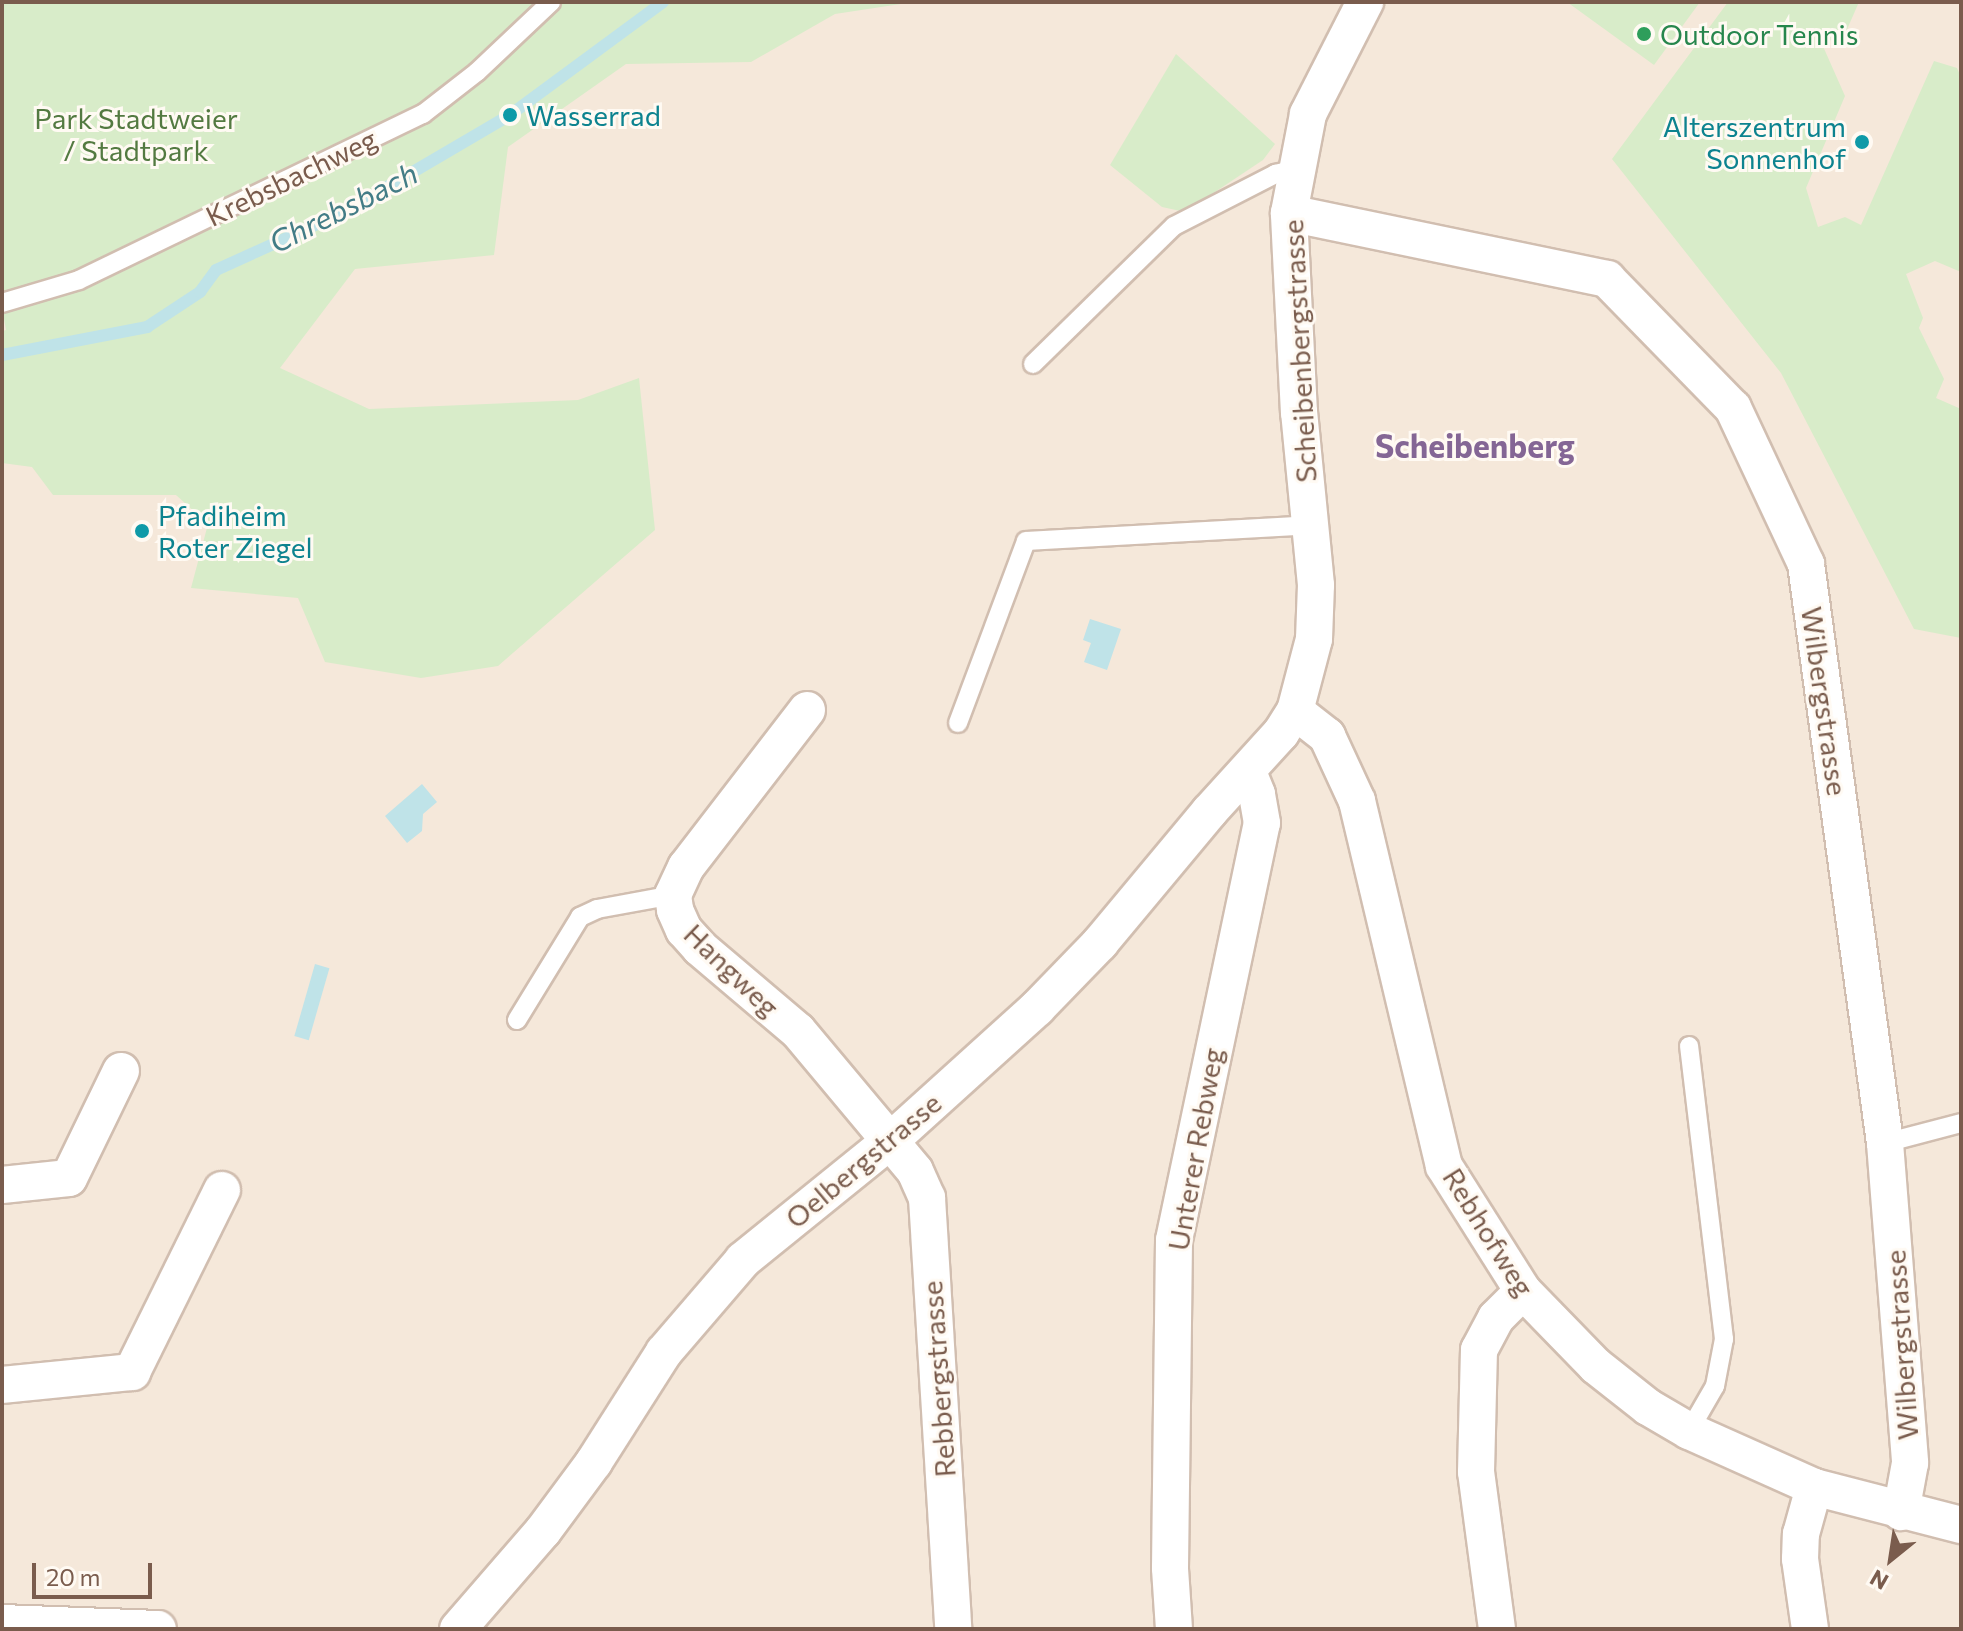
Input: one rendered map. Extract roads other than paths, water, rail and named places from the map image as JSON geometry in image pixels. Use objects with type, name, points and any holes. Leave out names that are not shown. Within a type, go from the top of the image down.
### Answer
[{"type":"street","name":"Scheibenbergstrasse","points":[[1295,711],[1314,639],[1316,585],[1299,413],[1289,213],[1308,114],[1365,2]]},
{"type":"street","name":"Wilbergstrasse","points":[[1289,213],[1607,279],[1733,408],[1806,564],[1885,1143],[1910,1463],[1901,1512]]},
{"type":"street","name":"Hangweg","points":[[807,710],[686,867],[673,895],[675,910],[684,930],[700,948],[798,1031],[890,1141]]},
{"type":"street","name":"Oelbergstrasse","points":[[458,1629],[543,1531],[594,1462],[664,1352],[743,1260],[890,1141],[1047,997],[1100,943],[1209,812],[1248,772],[1295,711]]},
{"type":"street","name":"Rebhofweg","points":[[1295,711],[1327,736],[1357,801],[1444,1166],[1523,1291],[1596,1366],[1648,1407],[1689,1431],[1814,1487],[1901,1512],[1961,1525]]},
{"type":"street","name":"Unterer Rebweg","points":[[1174,1629],[1170,1568],[1174,1240],[1262,823],[1248,772]]},
{"type":"street","points":[[2,1185],[69,1178],[121,1071]]},
{"type":"street","name":"Rebbergstrasse","points":[[890,1141],[915,1171],[927,1198],[953,1629]]},
{"type":"street","points":[[2,1385],[132,1372],[222,1190]]},
{"type":"street","points":[[1497,1629],[1476,1472],[1479,1350],[1489,1327],[1523,1291]]},
{"type":"street","points":[[1810,1629],[1801,1534],[1814,1487]]},
{"type":"street","points":[[2,1623],[158,1629]]},
{"type":"lane","name":"Krebsbachweg","points":[[2,303],[79,280],[423,114],[477,72],[551,2]]},
{"type":"lane","points":[[1033,364],[1174,226],[1275,174],[1297,169]]},
{"type":"lane","points":[[958,723],[1026,541],[1310,525]]},
{"type":"lane","points":[[517,1020],[580,917],[597,909],[673,895]]},
{"type":"lane","points":[[1689,1046],[1724,1339],[1715,1386],[1689,1431]]},
{"type":"lane","points":[[1885,1143],[1961,1123]]},
{"type":"water","points":[[1090,619],[1121,629],[1107,670],[1084,662],[1091,643],[1083,640]]},
{"type":"water","points":[[422,784],[437,802],[423,814],[422,831],[407,843],[385,816]]},
{"type":"water","points":[[315,964],[329,968],[309,1040],[294,1036]]},
{"type":"waterway","name":"Chrebsbach","points":[[2,355],[147,327],[200,292],[216,270],[348,210],[510,115],[663,2]]},
{"type":"place","name":"Outdoor Tennis","points":[[1644,34]]},
{"type":"place","name":"Wasserrad","points":[[510,115]]},
{"type":"place","name":"Alterszentrum Sonnenhof","points":[[1862,142]]},
{"type":"place","name":"Pfadiheim Roter Ziegel","points":[[142,531]]},
{"type":"district","name":"Scheibenberg","points":[[1475,445]]},
{"type":"park label","name":"Park Stadtweier / Stadtpark","points":[[136,134]]}]
